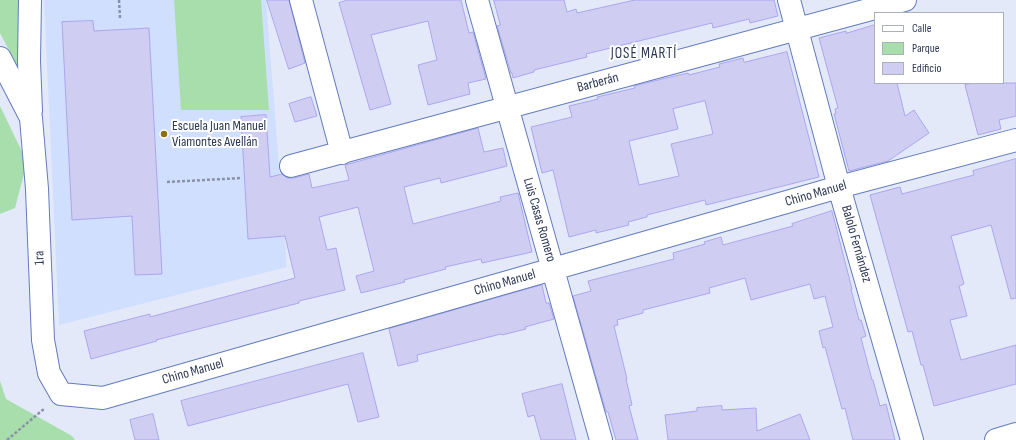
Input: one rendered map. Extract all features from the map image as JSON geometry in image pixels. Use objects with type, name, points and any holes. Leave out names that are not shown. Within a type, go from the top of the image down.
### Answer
[{"type":"street","name":"1ra","points":[[30,0],[29,61],[31,118],[37,189],[43,340],[48,374],[61,394]]},
{"type":"street","name":"Luis Casas Romero","points":[[477,0],[601,440]]},
{"type":"street","name":"Balolo Fernández","points":[[789,0],[839,187],[912,440]]},
{"type":"street","name":"Barberán","points":[[291,166],[905,0]]},
{"type":"street","points":[[304,1],[342,153]]},
{"type":"street","name":"1ra","points":[[0,58],[31,118]]},
{"type":"street","name":"Chino Manuel","points":[[61,394],[103,398],[839,187],[1016,140]]},
{"type":"path","points":[[119,0],[120,18]]},
{"type":"path","points":[[167,182],[242,178]]},
{"type":"path","points":[[7,440],[61,394]]},
{"type":"shaded area","name":"Escuela Juan Manuel Viamontes Avellán","points":[[44,0],[266,0],[287,267],[59,325]]},
{"type":"green space","points":[[0,0],[20,0],[22,75],[0,33]]},
{"type":"green space","points":[[174,0],[261,0],[269,110],[181,110]]},
{"type":"green space","points":[[0,106],[27,162],[15,208],[0,214]]},
{"type":"green space","points":[[0,381],[6,399],[72,436],[75,440],[0,440]]},
{"type":"building","points":[[267,0],[289,0],[305,63],[289,69]]},
{"type":"building","points":[[348,0],[461,0],[469,33],[473,32],[486,79],[468,83],[470,94],[428,105],[418,65],[437,60],[428,21],[371,35],[391,104],[370,110],[339,3]]},
{"type":"building","points":[[494,0],[564,0],[567,12],[576,9],[577,13],[635,0],[774,0],[778,16],[750,23],[749,19],[713,28],[712,23],[586,54],[587,57],[534,70],[534,72],[513,78],[497,26],[500,25]]},
{"type":"building","points":[[93,21],[94,31],[149,28],[162,274],[135,275],[132,216],[72,220],[62,22]]},
{"type":"building","points":[[874,25],[874,84],[897,84],[905,116],[914,110],[929,133],[888,161],[849,171],[834,114],[836,114],[835,109],[838,108],[819,38],[846,31],[846,33]]},
{"type":"building","points":[[787,52],[819,177],[706,205],[705,200],[647,215],[647,217],[628,222],[629,225],[596,233],[596,230],[569,237],[553,170],[542,173],[531,127],[572,117],[569,106],[598,99],[597,97],[635,88],[634,86],[666,78],[688,73],[689,75],[720,67],[719,64],[743,58],[744,62]],"holes":[[[705,101],[713,134],[671,144],[679,176],[639,185],[629,141],[678,129],[673,109]]]},
{"type":"building","points":[[1016,83],[1016,116],[999,120],[1001,129],[978,135],[965,85]]},
{"type":"building","points":[[311,97],[317,116],[295,122],[289,104]]},
{"type":"building","points":[[266,115],[270,177],[282,174],[287,178],[294,178],[309,174],[312,188],[349,180],[345,165],[478,128],[484,152],[503,148],[507,166],[441,183],[440,178],[404,187],[413,224],[501,201],[500,197],[518,193],[532,252],[482,263],[481,259],[445,267],[446,269],[404,280],[405,282],[361,293],[356,276],[374,271],[358,207],[319,217],[327,250],[336,248],[345,290],[299,301],[299,303],[156,340],[157,341],[91,359],[84,331],[150,314],[150,317],[295,278],[285,236],[248,239],[241,117]]},
{"type":"building","points":[[1016,159],[1016,298],[1011,299],[991,225],[951,236],[964,284],[959,286],[967,316],[950,320],[961,360],[1016,345],[1016,384],[934,406],[912,331],[908,332],[870,195],[900,187],[902,194],[974,175],[973,171]]},
{"type":"building","points":[[832,211],[859,320],[861,320],[866,336],[861,338],[872,380],[880,406],[886,404],[895,440],[853,440],[845,408],[842,409],[825,347],[823,348],[819,331],[833,327],[825,296],[814,299],[810,284],[751,300],[745,278],[709,288],[710,293],[643,310],[643,313],[617,320],[618,325],[614,326],[632,405],[629,406],[638,440],[616,440],[608,412],[606,412],[573,296],[591,291],[588,281],[674,259],[673,253],[705,244],[704,242],[721,237],[723,245],[793,226],[792,224]]},
{"type":"building","points":[[542,285],[546,303],[549,303],[554,319],[525,327],[526,329],[417,355],[418,361],[398,366],[389,329]]},
{"type":"building","points":[[363,353],[379,417],[358,422],[348,384],[188,426],[181,401]]},
{"type":"building","points":[[562,384],[576,440],[541,440],[534,415],[528,417],[522,394]]},
{"type":"building","points":[[722,406],[722,410],[756,408],[757,431],[800,414],[810,440],[668,440],[665,415],[697,411],[697,408]]},
{"type":"building","points":[[153,414],[159,440],[135,440],[130,420]]},
{"type":"place","name":"Escuela Juan Manuel Viamontes Avellán","points":[[164,134]]},
{"type":"district","name":"JOSÉ MARTÍ","points":[[644,54]]}]
